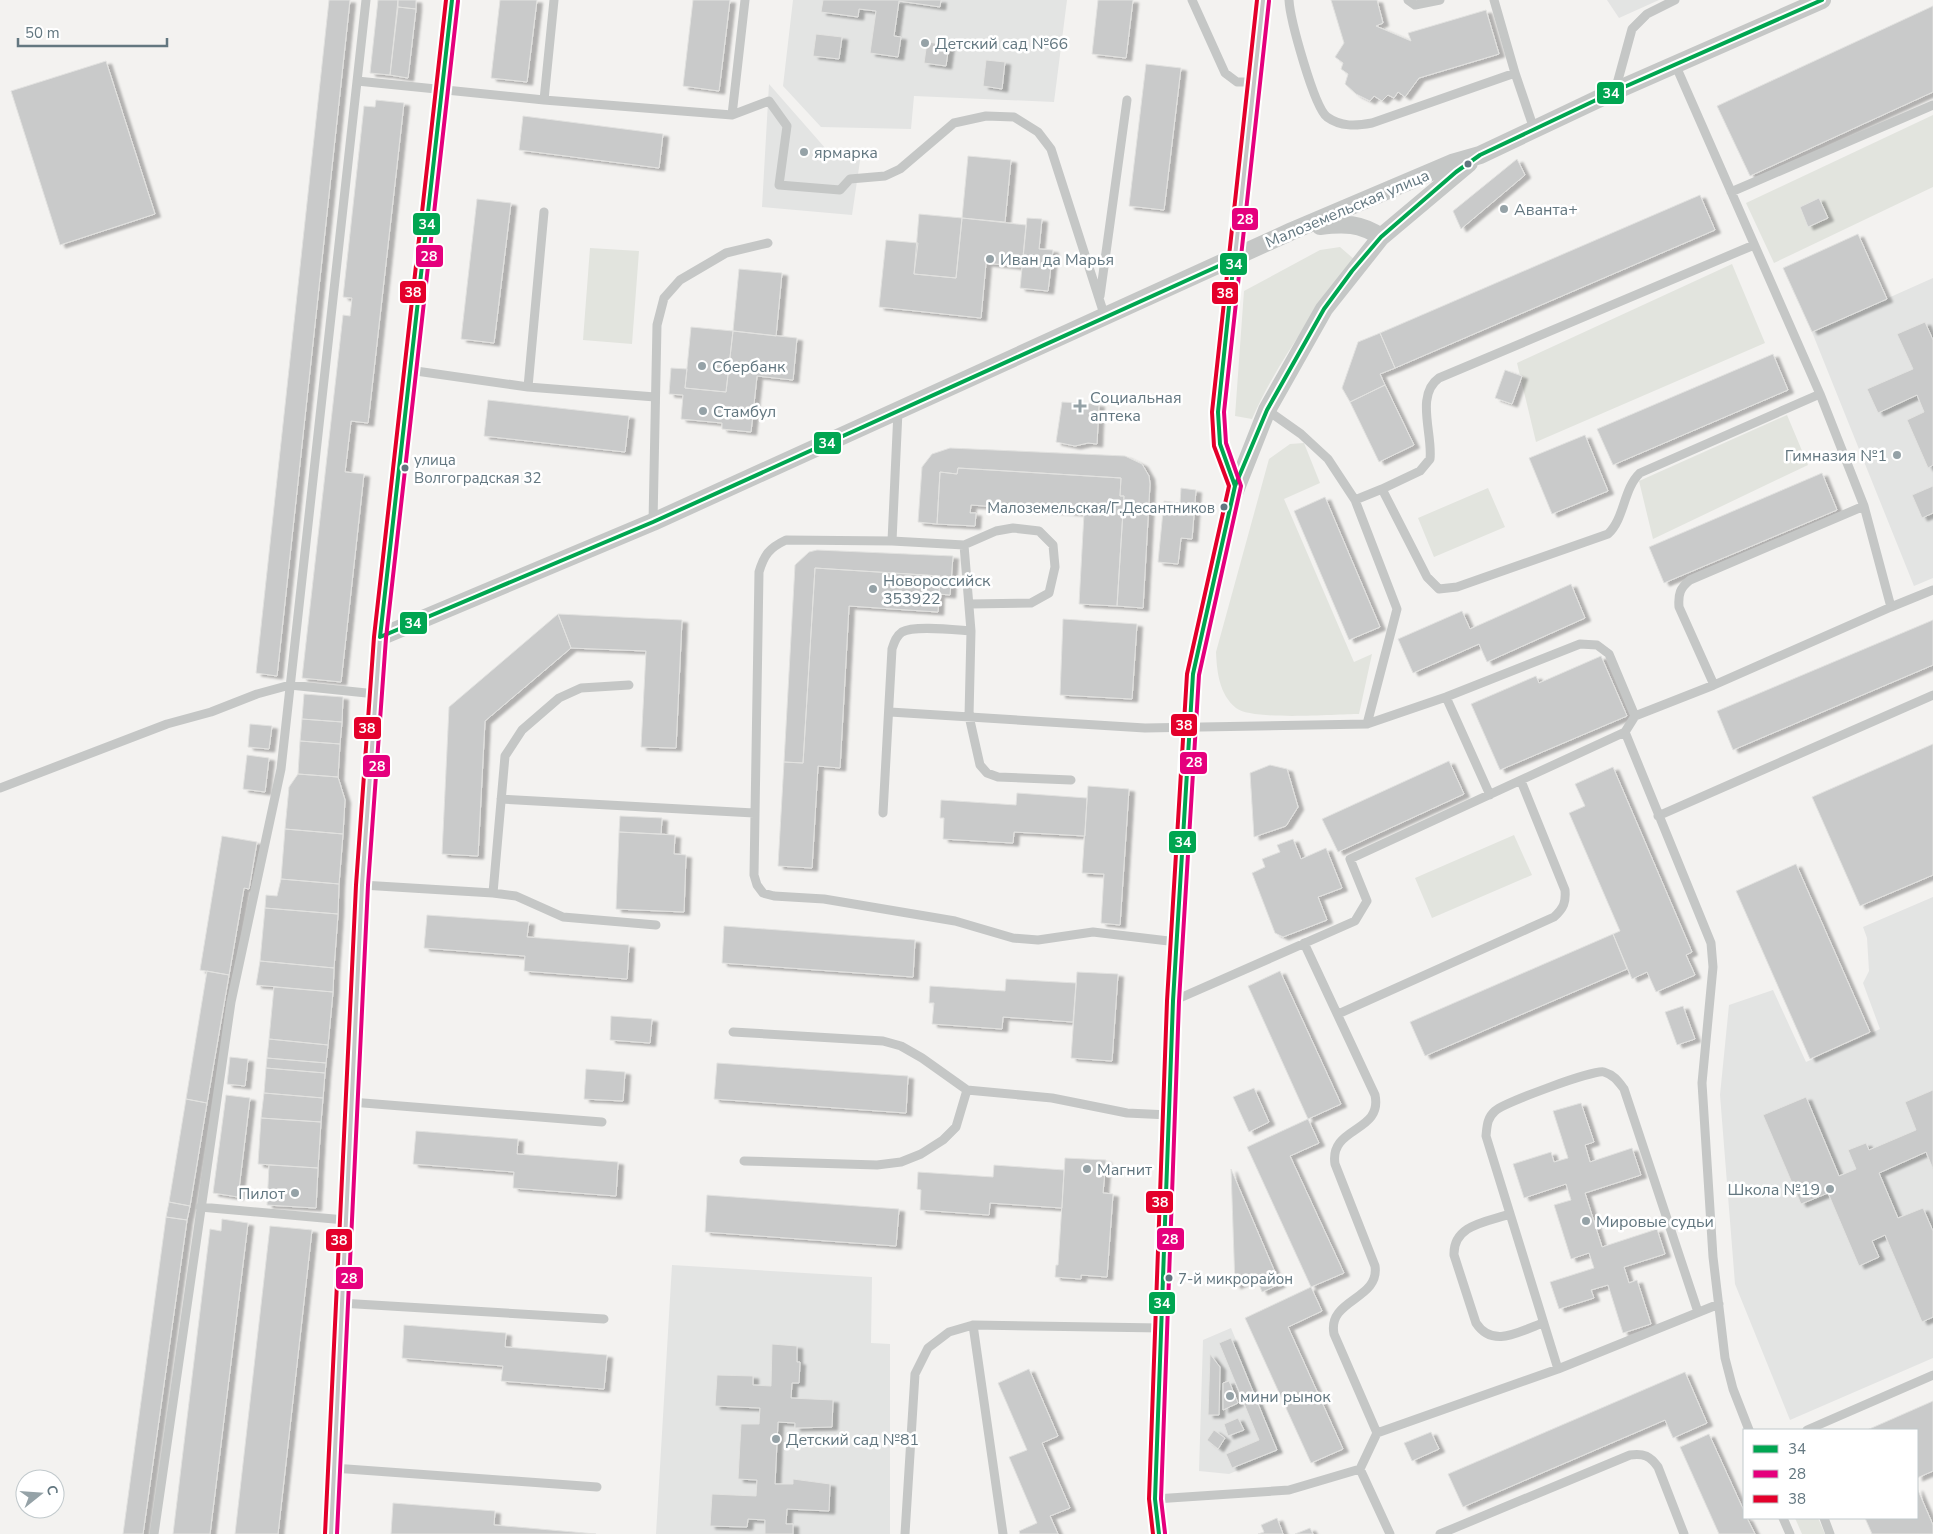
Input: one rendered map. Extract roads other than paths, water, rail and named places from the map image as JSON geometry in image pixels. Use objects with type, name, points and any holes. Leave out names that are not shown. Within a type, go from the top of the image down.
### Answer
[{"type":"street","points":[[331,1534],[332,1468],[362,886],[380,637],[452,0]]},
{"type":"street","points":[[1235,486],[1220,444],[1218,412],[1263,0]]},
{"type":"street","name":"Малоземельская улица","points":[[380,637],[653,522],[1292,230],[1452,163],[1480,155],[1615,90],[1822,0]]},
{"type":"street","points":[[1159,1534],[1155,1499],[1160,1328],[1173,1001],[1188,729],[1193,674],[1235,486],[1267,410],[1324,309],[1381,237],[1456,172],[1480,155]]},
{"type":"street","points":[[1292,230],[1342,223],[1366,227],[1381,237]]},
{"type":"lane","points":[[154,1534],[231,1002],[281,769],[366,0]]},
{"type":"lane","points":[[544,100],[554,0]]},
{"type":"lane","points":[[732,115],[745,0]]},
{"type":"lane","points":[[1192,0],[1225,73],[1237,82],[1255,82]]},
{"type":"lane","points":[[1289,0],[1316,101],[1326,116],[1339,122],[1354,126],[1372,123],[1515,73]]},
{"type":"lane","points":[[1408,0],[1415,5],[1440,0]]},
{"type":"lane","points":[[1494,0],[1515,73],[1534,129]]},
{"type":"lane","points":[[1615,90],[1632,29],[1647,14],[1675,0]]},
{"type":"lane","points":[[1675,64],[1820,394],[1864,506],[1891,607]]},
{"type":"lane","points":[[357,81],[544,100],[732,115],[769,101],[788,126],[778,185],[840,190],[850,179],[885,176],[900,169],[954,123],[986,116],[1014,117],[1038,132],[1052,149],[1105,316]]},
{"type":"lane","points":[[1100,299],[1127,100]]},
{"type":"lane","points":[[1731,192],[1933,105]]},
{"type":"lane","points":[[528,387],[544,212]]},
{"type":"lane","points":[[653,522],[657,325],[664,298],[680,280],[704,263],[726,252],[768,243]]},
{"type":"lane","points":[[1355,500],[1420,471],[1430,458],[1426,399],[1432,383],[1439,378],[1754,244]]},
{"type":"lane","points":[[409,370],[528,387],[655,397]]},
{"type":"lane","points":[[1382,489],[1427,577],[1439,589],[1457,587],[1608,534],[1615,525],[1634,481],[1640,473],[1820,394]]},
{"type":"lane","points":[[1267,410],[1301,434],[1328,459],[1355,500],[1397,609],[1367,724]]},
{"type":"lane","points":[[892,541],[898,411]]},
{"type":"lane","points":[[1714,685],[1679,607],[1678,596],[1682,586],[1690,580],[1864,506]]},
{"type":"lane","points":[[970,604],[1031,603],[1049,593],[1055,568],[1053,545],[1039,531],[1013,528],[996,531],[964,545],[892,541],[786,540],[774,546],[764,556],[759,572],[754,813],[755,880],[764,893],[774,896],[824,900],[955,921],[1013,938],[1038,940],[1093,932],[1177,942]]},
{"type":"lane","points":[[964,545],[971,630],[969,716],[980,765],[987,773],[998,777],[1071,780]]},
{"type":"lane","points":[[1173,1001],[1354,921],[1368,901],[1350,859],[1625,732],[1635,716],[1714,685],[1933,590]]},
{"type":"lane","points":[[883,813],[892,649],[896,639],[903,632],[914,629],[971,630]]},
{"type":"lane","points":[[890,712],[1188,729],[1367,724],[1446,698],[1580,644],[1597,645],[1609,654],[1635,716]]},
{"type":"lane","points":[[0,788],[167,724],[211,712],[257,694],[290,685],[376,694]]},
{"type":"lane","points":[[493,893],[504,756],[522,730],[559,698],[581,688],[629,685]]},
{"type":"lane","points":[[1658,816],[1933,695]]},
{"type":"lane","points":[[1446,698],[1490,795]]},
{"type":"lane","points":[[1625,732],[1707,931],[1713,955],[1702,1083],[1713,1257],[1725,1358],[1733,1389],[1749,1429]]},
{"type":"lane","points":[[1338,1014],[1554,916],[1562,910],[1566,900],[1565,890],[1520,781]]},
{"type":"lane","points":[[501,799],[754,813]]},
{"type":"lane","points":[[362,886],[493,893],[516,896],[563,917],[656,925]]},
{"type":"lane","points":[[1304,943],[1338,1014],[1377,1104],[1374,1114],[1368,1121],[1342,1139],[1336,1146],[1333,1154],[1335,1164],[1375,1266],[1376,1275],[1373,1284],[1367,1290],[1341,1309],[1335,1316],[1332,1325],[1334,1334],[1377,1433]]},
{"type":"lane","points":[[733,1032],[883,1041],[901,1046],[922,1058],[967,1090],[1052,1098],[1127,1113],[1169,1115]]},
{"type":"lane","points":[[1558,1370],[1486,1136],[1488,1121],[1495,1110],[1585,1074],[1602,1071],[1615,1076],[1624,1090],[1698,1312]]},
{"type":"lane","points":[[744,1160],[877,1165],[901,1162],[921,1154],[943,1140],[956,1127],[967,1090]]},
{"type":"lane","points":[[351,1102],[602,1122]]},
{"type":"lane","points":[[200,1207],[345,1220]]},
{"type":"lane","points":[[1510,1214],[1467,1229],[1458,1235],[1454,1244],[1454,1255],[1476,1324],[1482,1332],[1492,1337],[1503,1337],[1543,1323]]},
{"type":"lane","points":[[340,1303],[604,1319]]},
{"type":"lane","points":[[1155,1499],[1289,1490],[1360,1469],[1377,1433],[1558,1370],[1719,1304]]},
{"type":"lane","points":[[905,1534],[915,1374],[928,1348],[949,1332],[973,1325],[1160,1328]]},
{"type":"lane","points":[[973,1325],[1003,1534]]},
{"type":"lane","points":[[1809,1429],[1933,1375]]},
{"type":"lane","points":[[1440,1534],[1630,1455],[1641,1454],[1651,1458],[1658,1467],[1684,1534]]},
{"type":"lane","points":[[332,1468],[597,1487]]},
{"type":"lane","points":[[1360,1469],[1390,1534]]},
{"type":"lane","points":[[1783,1519],[1790,1534]]},
{"type":"lane","points":[[1824,1519],[1830,1534]]},
{"type":"place","name":"Детский сад №66","points":[[925,43]]},
{"type":"place","name":"ярмарка","points":[[804,152]]},
{"type":"place","name":"Аванта+","points":[[1504,209]]},
{"type":"place","name":"Иван да Марья","points":[[990,259]]},
{"type":"place","name":"Сбербанк","points":[[702,366]]},
{"type":"place","name":"Социальная аптека","points":[[1080,406]]},
{"type":"place","name":"Стамбул","points":[[703,411]]},
{"type":"place","name":"Гимназия №1","points":[[1897,455]]},
{"type":"place","name":"улица Волгоградская 32","points":[[405,468]]},
{"type":"place","name":"Малоземельская/Г.Десантников","points":[[1224,507]]},
{"type":"place","name":"Новороссийск 353922","points":[[873,589]]},
{"type":"place","name":"Магнит","points":[[1087,1169]]},
{"type":"place","name":"Школа №19","points":[[1830,1189]]},
{"type":"place","name":"Пилот","points":[[295,1193]]},
{"type":"place","name":"Мировые судьи","points":[[1586,1221]]},
{"type":"place","name":"7-й микрорайон","points":[[1169,1278]]},
{"type":"place","name":"мини рынок","points":[[1230,1396]]},
{"type":"place","name":"Детский сад №81","points":[[776,1439]]}]
